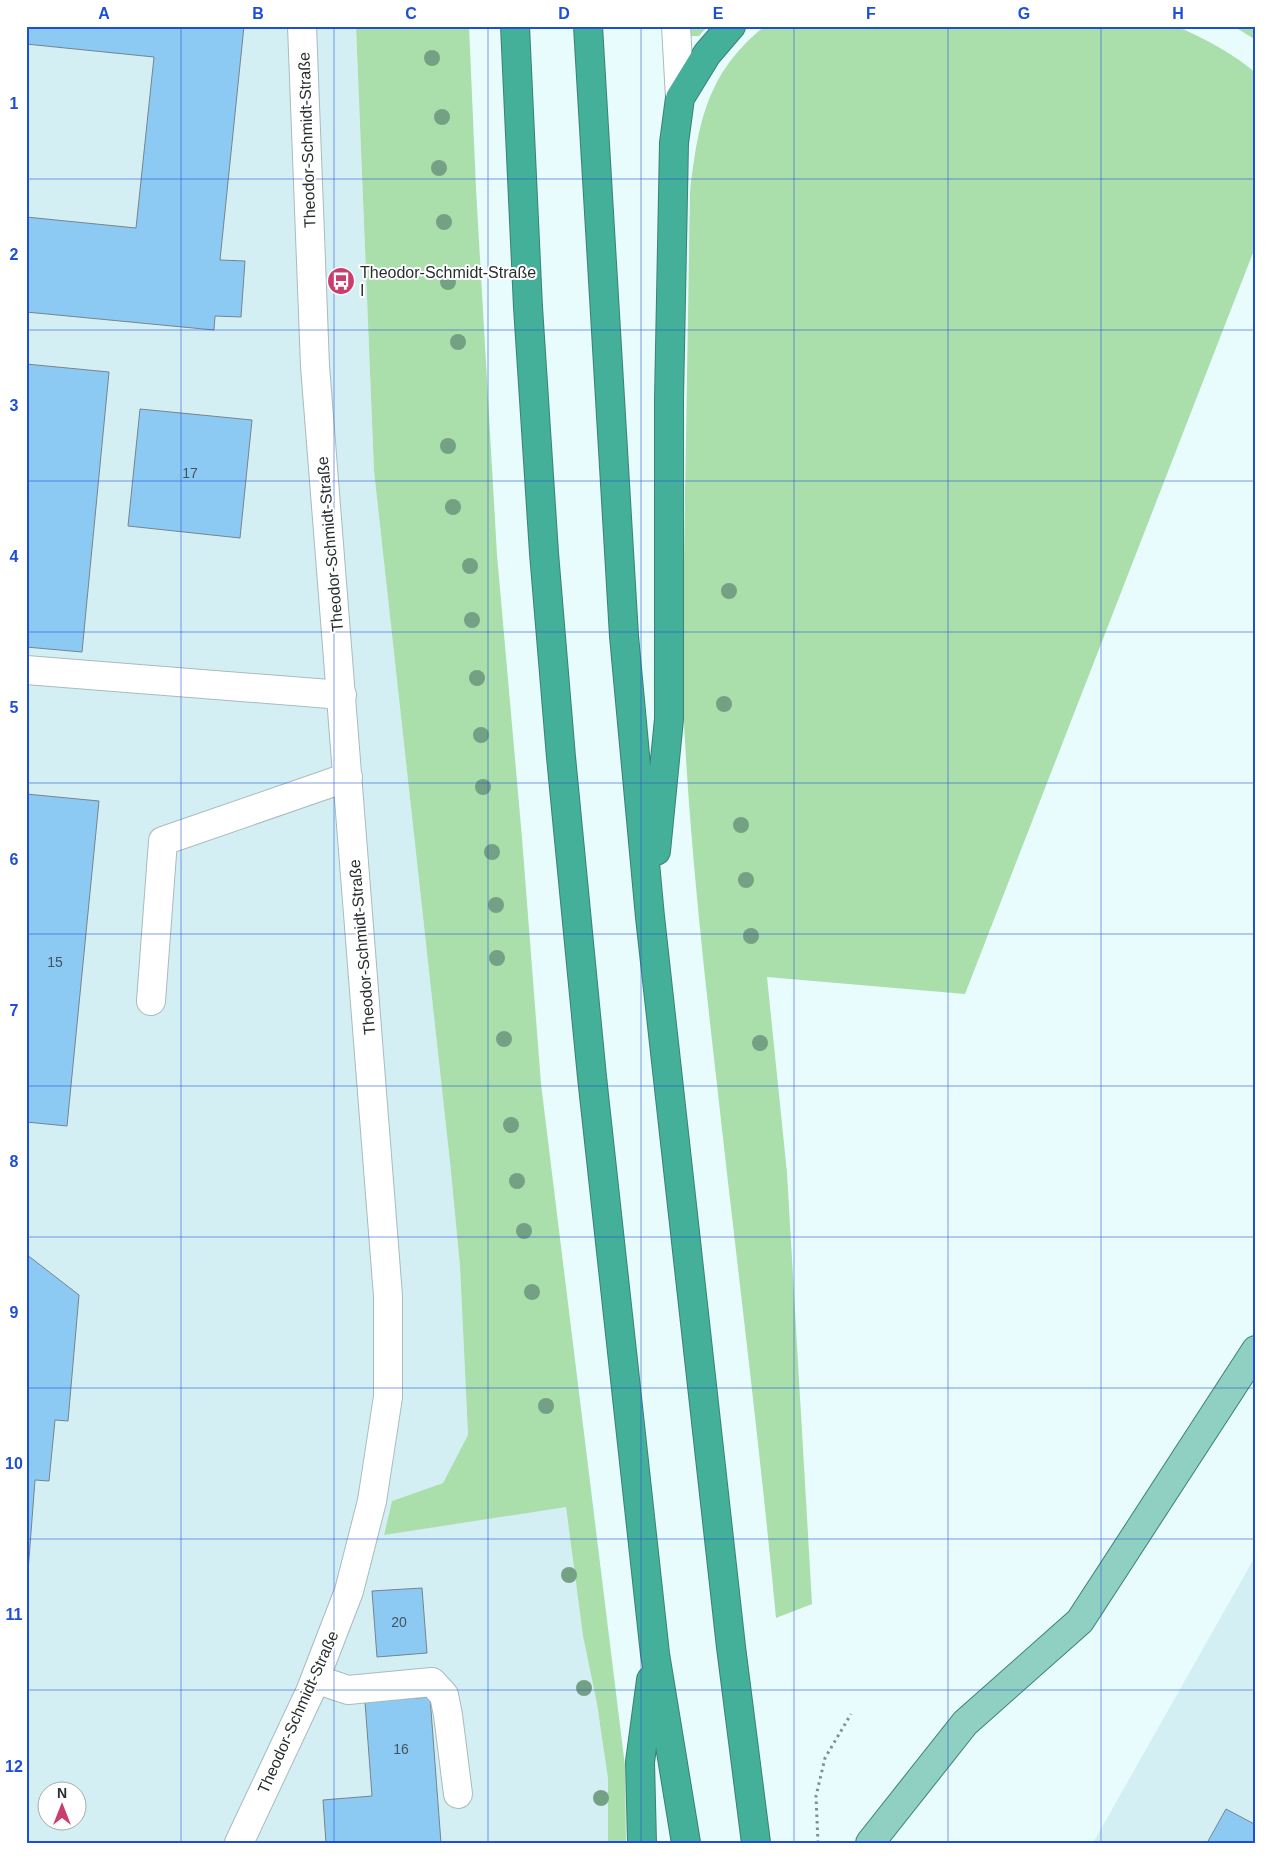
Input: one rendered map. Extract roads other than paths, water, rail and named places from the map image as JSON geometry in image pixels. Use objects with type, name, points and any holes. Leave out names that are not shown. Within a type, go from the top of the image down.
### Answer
[{"type":"highway","points":[[515,26],[528,307],[544,553],[561,757],[592,1077],[655,1654],[686,1843]]},
{"type":"highway","points":[[588,26],[624,636],[650,917],[730,1638],[756,1843]]},
{"type":"highway","points":[[650,917],[669,719],[669,400],[674,143],[680,98],[707,54],[731,26]]},
{"type":"highway","points":[[642,1843],[640,1762],[655,1654]]},
{"type":"main road","points":[[870,1843],[965,1723],[1080,1621],[1256,1350]]},
{"type":"street","name":"Theodor-Schmidt-Straße","points":[[240,1843],[315,1679],[349,1591],[372,1501],[388,1397],[388,1296],[315,366],[302,26]]},
{"type":"street","points":[[676,26],[680,98]]},
{"type":"street","points":[[26,670],[342,695]]},
{"type":"street","points":[[151,1001],[163,841],[348,777]]},
{"type":"street","points":[[315,1679],[348,1690],[432,1682],[444,1695],[458,1794]]},
{"type":"place","name":"Theodor-Schmidt-Straße I","points":[[341,281]]}]
